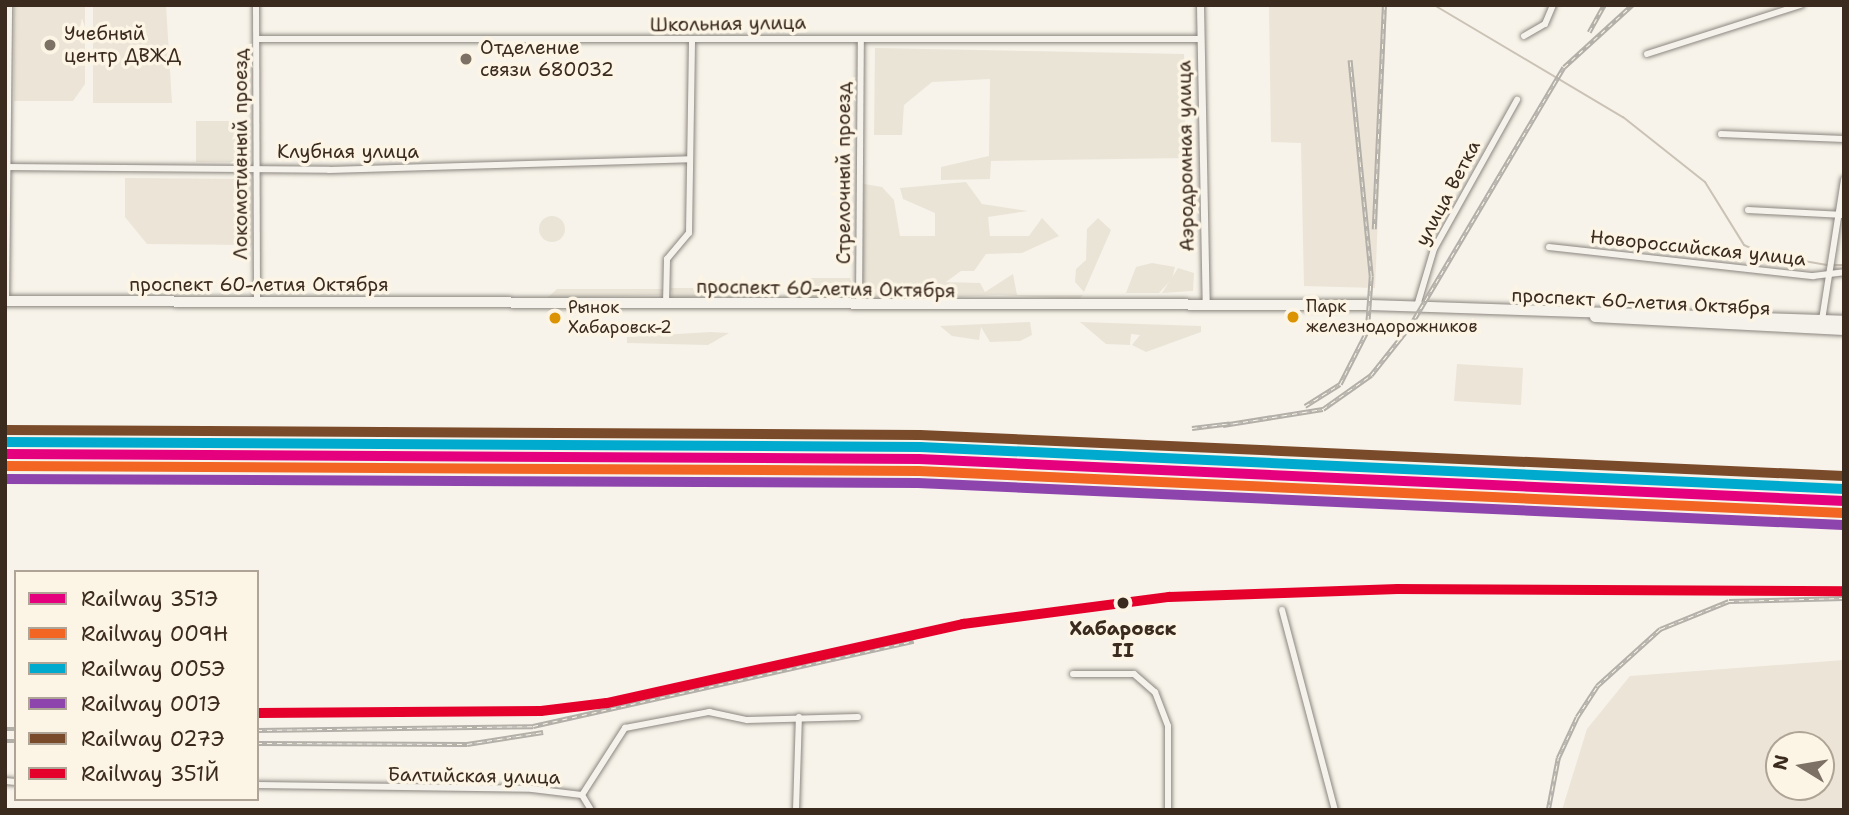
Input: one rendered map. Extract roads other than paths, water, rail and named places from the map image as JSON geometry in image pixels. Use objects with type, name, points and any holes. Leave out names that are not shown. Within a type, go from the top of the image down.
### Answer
[{"type":"highway","name":"проспект 60-летия Октября","points":[[6,301],[859,307],[1417,306],[1844,330]]},
{"type":"highway","name":"проспект 60-летия Октября","points":[[1437,307],[1844,321]]},
{"type":"street","points":[[6,301],[9,5]]},
{"type":"street","name":"Локомотивный проезд","points":[[256,5],[257,303]]},
{"type":"street","name":"Аэродромная улица","points":[[1200,5],[1206,306]]},
{"type":"street","points":[[1524,36],[1545,24],[1553,5]]},
{"type":"street","points":[[1647,54],[1801,5]]},
{"type":"street","name":"Школьная улица","points":[[257,38],[692,41],[1200,39]]},
{"type":"street","name":"Стрелочный проезд","points":[[859,307],[861,40]]},
{"type":"street","points":[[666,305],[667,259],[689,233],[692,41]]},
{"type":"street","name":"улица Ветка","points":[[1417,306],[1434,249],[1517,100]]},
{"type":"street","points":[[1721,134],[1844,139]]},
{"type":"street","name":"Клубная улица","points":[[6,167],[257,167],[690,159]]},
{"type":"street","points":[[1822,320],[1825,273],[1842,215],[1844,180]]},
{"type":"street","points":[[1748,210],[1842,215]]},
{"type":"street","name":"Новороссийская улица","points":[[1549,247],[1825,273],[1844,272]]},
{"type":"street","points":[[1282,610],[1335,810]]},
{"type":"street","points":[[1073,674],[1134,674],[1155,692],[1168,726],[1168,810]]},
{"type":"street","name":"Балтийская улица","points":[[259,785],[531,789],[582,795],[625,728],[699,713],[747,720],[858,716]]},
{"type":"street","points":[[796,810],[799,717]]},
{"type":"street","points":[[582,795],[591,810]]},
{"type":"waterway","points":[[1434,5],[1623,117],[1705,182],[1744,245],[1763,254],[1827,265]]},
{"type":"waterway","points":[[1833,265],[1844,265]]},
{"type":"railway","points":[[1374,229],[1384,5]]},
{"type":"railway","points":[[1589,32],[1604,5]]},
{"type":"railway","points":[[1223,425],[1323,409],[1371,375],[1410,326],[1564,67],[1632,5]]},
{"type":"railway","points":[[1305,406],[1340,384],[1367,331],[1371,276],[1350,60]]},
{"type":"railway","points":[[1192,428],[1230,423]]},
{"type":"railway","points":[[1548,810],[1558,758],[1577,717],[1597,686],[1660,629],[1729,601],[1844,598]]},
{"type":"railway","points":[[259,730],[533,726],[914,641]]},
{"type":"railway","points":[[5,729],[14,729]]},
{"type":"railway","points":[[259,743],[467,744],[543,732]]},
{"type":"railway","points":[[5,741],[14,741]]},
{"type":"rail line","name":"027Э","points":[[5,430],[920,435],[1844,476]]},
{"type":"rail line","name":"005Э","points":[[5,442],[920,447],[1844,489]]},
{"type":"rail line","name":"351Э","points":[[5,454],[919,459],[1844,501]]},
{"type":"rail line","name":"009Н","points":[[5,466],[919,471],[1843,513]]},
{"type":"rail line","name":"001Э","points":[[5,479],[918,483],[1843,525]]},
{"type":"rail line","name":"351Й","points":[[259,713],[541,711],[607,703],[963,624],[1169,597],[1398,589],[1844,591]]},
{"type":"place","name":"Учебный центр ДВЖД","points":[[50,45]]},
{"type":"place","name":"Отделение связи 680032","points":[[466,59]]},
{"type":"place","name":"Парк железнодорожников","points":[[1293,317]]},
{"type":"place","name":"Рынок Хабаровск-2","points":[[555,318]]},
{"type":"place","name":"Хабаровск II","points":[[1123,603]]}]
